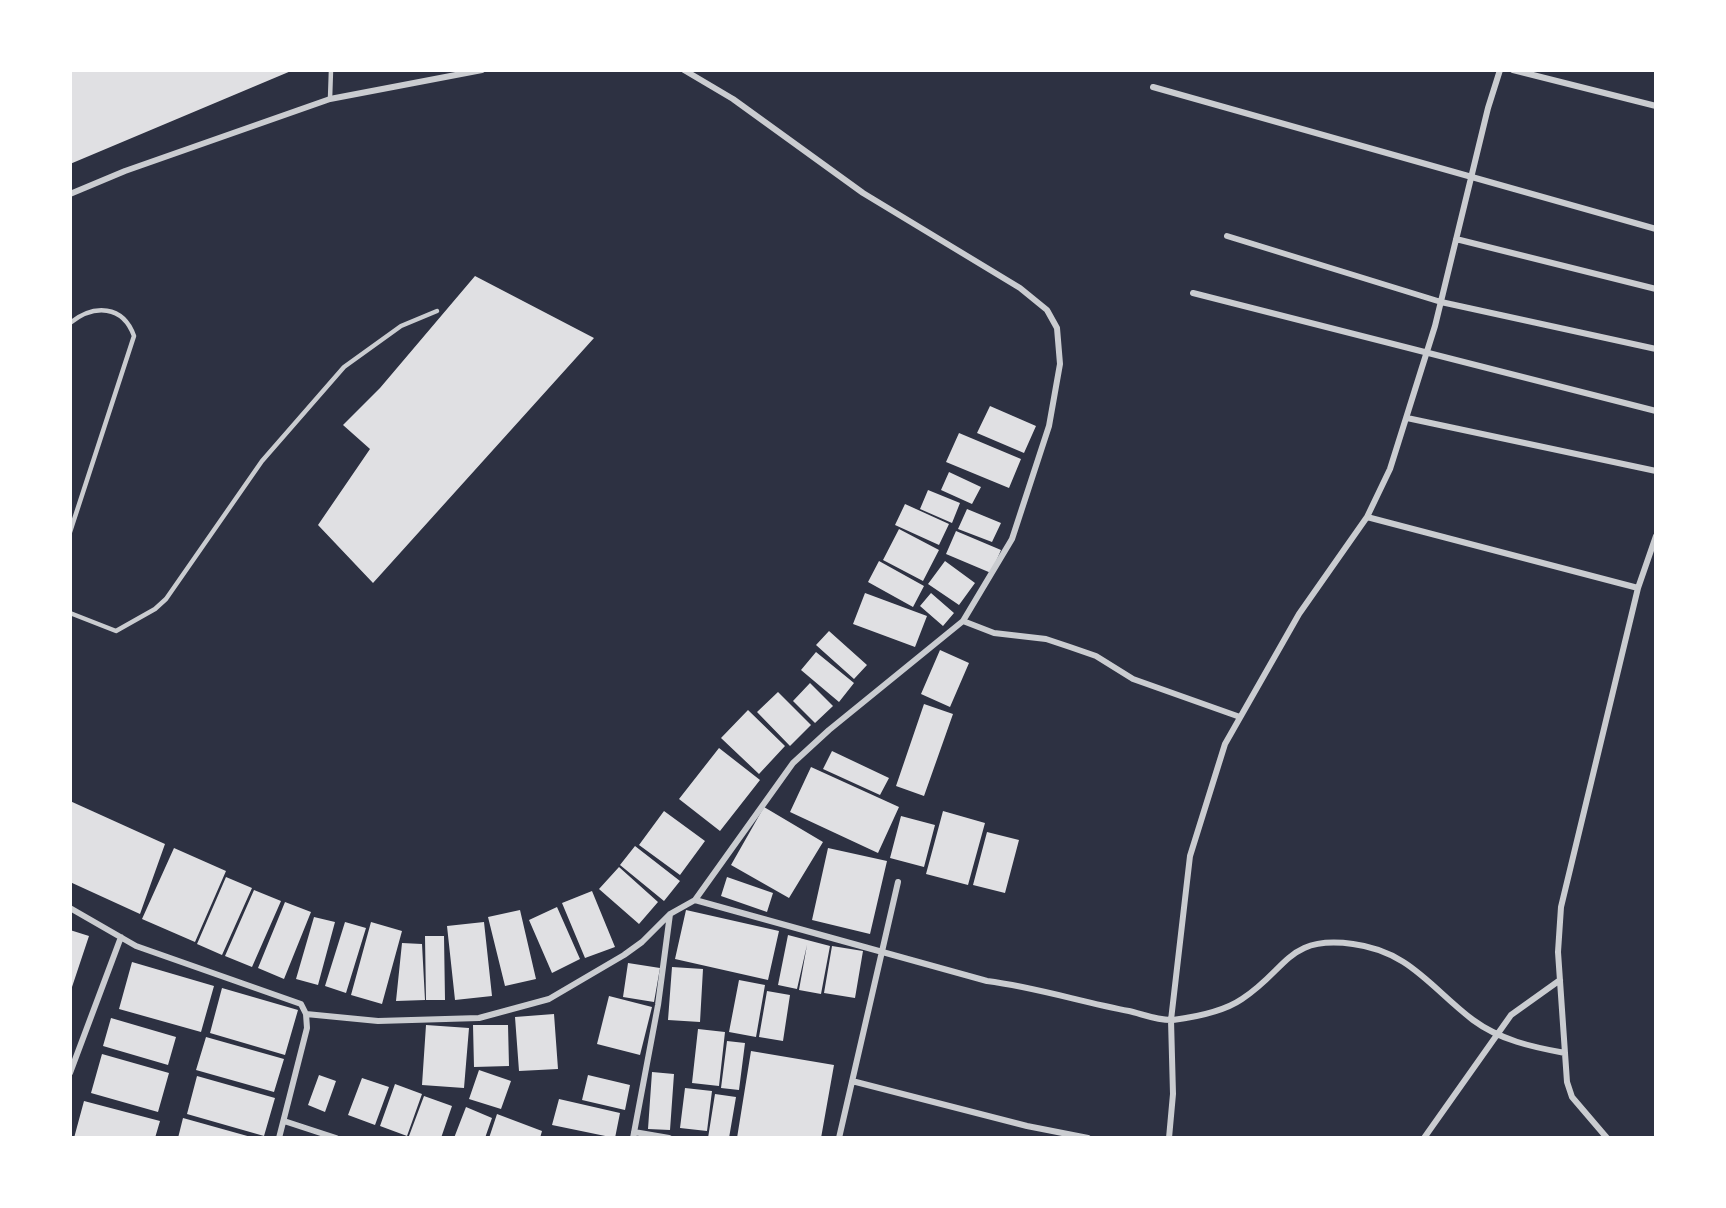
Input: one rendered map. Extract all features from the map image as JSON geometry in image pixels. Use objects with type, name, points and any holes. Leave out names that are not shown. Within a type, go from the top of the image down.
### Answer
[{"type":"street","points":[[70,194],[124,171],[330,99],[482,70]]},
{"type":"street","points":[[1169,1137],[1173,1094],[1171,1020],[1190,856],[1225,744],[1299,614],[1367,517],[1390,469],[1441,302],[1488,108],[1500,70]]},
{"type":"street","points":[[1513,70],[1656,106]]},
{"type":"street","points":[[306,1014],[417,1021],[479,1018],[549,999],[624,955],[642,942],[670,914],[695,900],[793,763],[829,730],[963,621],[1012,538],[1049,426],[1060,364],[1057,328],[1047,310],[1020,288],[863,193],[734,99],[687,71]]},
{"type":"street","points":[[1153,87],[1656,229]]},
{"type":"street","points":[[1227,236],[1441,302],[1656,349]]},
{"type":"street","points":[[1456,239],[1656,289]]},
{"type":"street","points":[[1193,293],[1656,411]]},
{"type":"street","points":[[1407,418],[1656,471]]},
{"type":"street","points":[[1367,517],[1638,588]]},
{"type":"street","points":[[1607,1137],[1572,1097],[1567,1082],[1558,952],[1561,907],[1638,588],[1656,536]]},
{"type":"street","points":[[963,621],[994,633],[1046,639],[1070,646],[1096,657],[1133,678],[1240,717]]},
{"type":"street","points":[[839,1137],[898,882]]},
{"type":"street","points":[[695,900],[987,981],[1029,987],[1085,1002],[1171,1020],[1219,1010],[1240,1000],[1290,955],[1306,945],[1326,941],[1379,948],[1402,960],[1474,1021],[1518,1044],[1565,1053]]},
{"type":"street","points":[[70,908],[136,946],[302,1004],[306,1014],[307,1028],[279,1137]]},
{"type":"street","points":[[669,1137],[634,1135],[658,1005],[670,914]]},
{"type":"street","points":[[70,1073],[121,938]]},
{"type":"street","points":[[1424,1137],[1511,1015],[1560,980]]},
{"type":"street","points":[[852,1081],[1027,1126],[1088,1137]]},
{"type":"street","points":[[284,1121],[336,1137]]},
{"type":"lane","points":[[330,99],[331,70]]},
{"type":"lane","points":[[70,323],[82,314],[97,309],[119,314],[129,323],[134,336],[70,532]]},
{"type":"lane","points":[[70,613],[116,631],[155,609],[177,584],[262,461],[336,375],[401,326],[437,311]]},
{"type":"building","points":[[70,71],[291,71],[70,164]]},
{"type":"building","points":[[475,276],[594,338],[373,583],[318,525],[370,449],[343,425],[380,388]]},
{"type":"building","points":[[990,406],[1036,426],[1024,453],[977,433]]},
{"type":"building","points":[[959,433],[1021,459],[1009,488],[946,462]]},
{"type":"building","points":[[949,472],[981,487],[972,504],[941,490]]},
{"type":"building","points":[[928,490],[960,503],[952,523],[920,509]]},
{"type":"building","points":[[905,504],[949,524],[939,545],[895,525]]},
{"type":"building","points":[[967,509],[1001,523],[992,542],[958,529]]},
{"type":"building","points":[[899,529],[939,550],[923,581],[883,560]]},
{"type":"building","points":[[956,531],[1001,550],[991,573],[946,554]]},
{"type":"building","points":[[879,561],[924,586],[913,607],[868,582]]},
{"type":"building","points":[[945,561],[975,583],[959,605],[928,584]]},
{"type":"building","points":[[865,593],[927,616],[915,647],[853,624]]},
{"type":"building","points":[[931,593],[954,613],[943,626],[920,606]]},
{"type":"building","points":[[829,631],[867,665],[854,679],[816,645]]},
{"type":"building","points":[[940,650],[969,663],[950,707],[921,694]]},
{"type":"building","points":[[816,652],[854,683],[839,702],[801,670]]},
{"type":"building","points":[[810,683],[833,706],[815,723],[793,701]]},
{"type":"building","points":[[778,692],[811,725],[790,746],[757,712]]},
{"type":"building","points":[[924,704],[953,714],[924,796],[896,786]]},
{"type":"building","points":[[748,710],[785,746],[759,774],[721,738]]},
{"type":"building","points":[[719,748],[760,780],[720,831],[679,799]]},
{"type":"building","points":[[832,751],[889,778],[880,795],[823,769]]},
{"type":"building","points":[[811,767],[899,807],[878,853],[790,812]]},
{"type":"building","points":[[70,801],[165,844],[140,914],[70,882]]},
{"type":"building","points":[[764,807],[823,842],[789,898],[731,865]]},
{"type":"building","points":[[664,811],[705,841],[680,875],[639,845]]},
{"type":"building","points":[[943,811],[985,823],[968,885],[926,874]]},
{"type":"building","points":[[901,816],[935,825],[924,867],[890,858]]},
{"type":"building","points":[[987,832],[1019,840],[1005,893],[973,885]]},
{"type":"building","points":[[635,846],[680,881],[664,901],[620,865]]},
{"type":"building","points":[[174,848],[226,871],[195,942],[142,919]]},
{"type":"building","points":[[828,848],[887,861],[870,934],[812,920]]},
{"type":"building","points":[[619,867],[658,902],[639,924],[599,889]]},
{"type":"building","points":[[226,877],[252,888],[222,955],[197,944]]},
{"type":"building","points":[[727,877],[773,893],[767,912],[721,896]]},
{"type":"building","points":[[254,890],[281,901],[252,967],[225,956]]},
{"type":"building","points":[[592,891],[615,947],[585,958],[562,903]]},
{"type":"building","points":[[285,902],[311,912],[284,979],[258,968]]},
{"type":"building","points":[[557,907],[580,959],[552,973],[529,920]]},
{"type":"building","points":[[520,910],[536,979],[505,986],[488,917]]},
{"type":"building","points":[[686,910],[779,931],[768,980],[675,959]]},
{"type":"building","points":[[314,917],[335,922],[318,985],[296,979]]},
{"type":"building","points":[[345,922],[366,928],[346,993],[325,986]]},
{"type":"building","points":[[371,922],[402,931],[382,1004],[351,995]]},
{"type":"building","points":[[484,922],[492,996],[455,1000],[447,926]]},
{"type":"building","points":[[70,930],[89,936],[71,990],[70,990]]},
{"type":"building","points":[[788,935],[830,946],[821,994],[799,990],[807,945],[797,989],[778,985]]},
{"type":"building","points":[[425,936],[444,936],[445,1000],[426,1000]]},
{"type":"building","points":[[402,943],[422,944],[425,1000],[396,1001]]},
{"type":"building","points":[[832,946],[863,951],[855,998],[824,993]]},
{"type":"building","points":[[132,962],[214,986],[201,1032],[119,1009]]},
{"type":"building","points":[[628,963],[660,968],[654,1002],[623,997]]},
{"type":"building","points":[[672,967],[703,969],[700,1022],[668,1020]]},
{"type":"building","points":[[739,980],[765,985],[756,1037],[729,1032]]},
{"type":"building","points":[[222,988],[298,1010],[285,1055],[210,1033]]},
{"type":"building","points":[[767,991],[790,995],[783,1041],[759,1037]]},
{"type":"building","points":[[609,996],[652,1007],[640,1055],[597,1044]]},
{"type":"building","points":[[554,1014],[558,1069],[519,1071],[515,1017]]},
{"type":"building","points":[[111,1018],[176,1037],[168,1065],[103,1046]]},
{"type":"building","points":[[426,1025],[469,1028],[464,1088],[422,1085]]},
{"type":"building","points":[[473,1025],[508,1025],[509,1066],[474,1067]]},
{"type":"building","points":[[698,1029],[725,1032],[719,1086],[692,1083]]},
{"type":"building","points":[[206,1037],[284,1059],[274,1092],[196,1070]]},
{"type":"building","points":[[727,1041],[745,1043],[739,1090],[721,1088]]},
{"type":"building","points":[[751,1051],[834,1065],[821,1138],[737,1138]]},
{"type":"building","points":[[102,1054],[169,1073],[158,1112],[91,1093]]},
{"type":"building","points":[[479,1070],[511,1081],[501,1109],[469,1099]]},
{"type":"building","points":[[652,1072],[674,1074],[670,1130],[648,1129]]},
{"type":"building","points":[[319,1075],[336,1081],[325,1112],[308,1105]]},
{"type":"building","points":[[588,1075],[630,1085],[625,1110],[582,1100]]},
{"type":"building","points":[[197,1076],[275,1098],[264,1136],[187,1114]]},
{"type":"building","points":[[362,1078],[389,1087],[375,1125],[348,1115]]},
{"type":"building","points":[[395,1084],[422,1094],[407,1136],[380,1126]]},
{"type":"building","points":[[685,1088],[712,1091],[707,1131],[680,1128]]},
{"type":"building","points":[[715,1094],[736,1097],[729,1138],[708,1138]]},
{"type":"building","points":[[424,1096],[452,1106],[441,1138],[409,1136]]},
{"type":"building","points":[[559,1099],[620,1113],[615,1138],[552,1125]]},
{"type":"building","points":[[84,1101],[160,1121],[155,1138],[74,1138]]},
{"type":"building","points":[[466,1107],[492,1118],[485,1138],[454,1138]]},
{"type":"building","points":[[497,1114],[542,1131],[540,1138],[489,1138]]},
{"type":"building","points":[[183,1118],[251,1137],[251,1138],[178,1138]]}]
